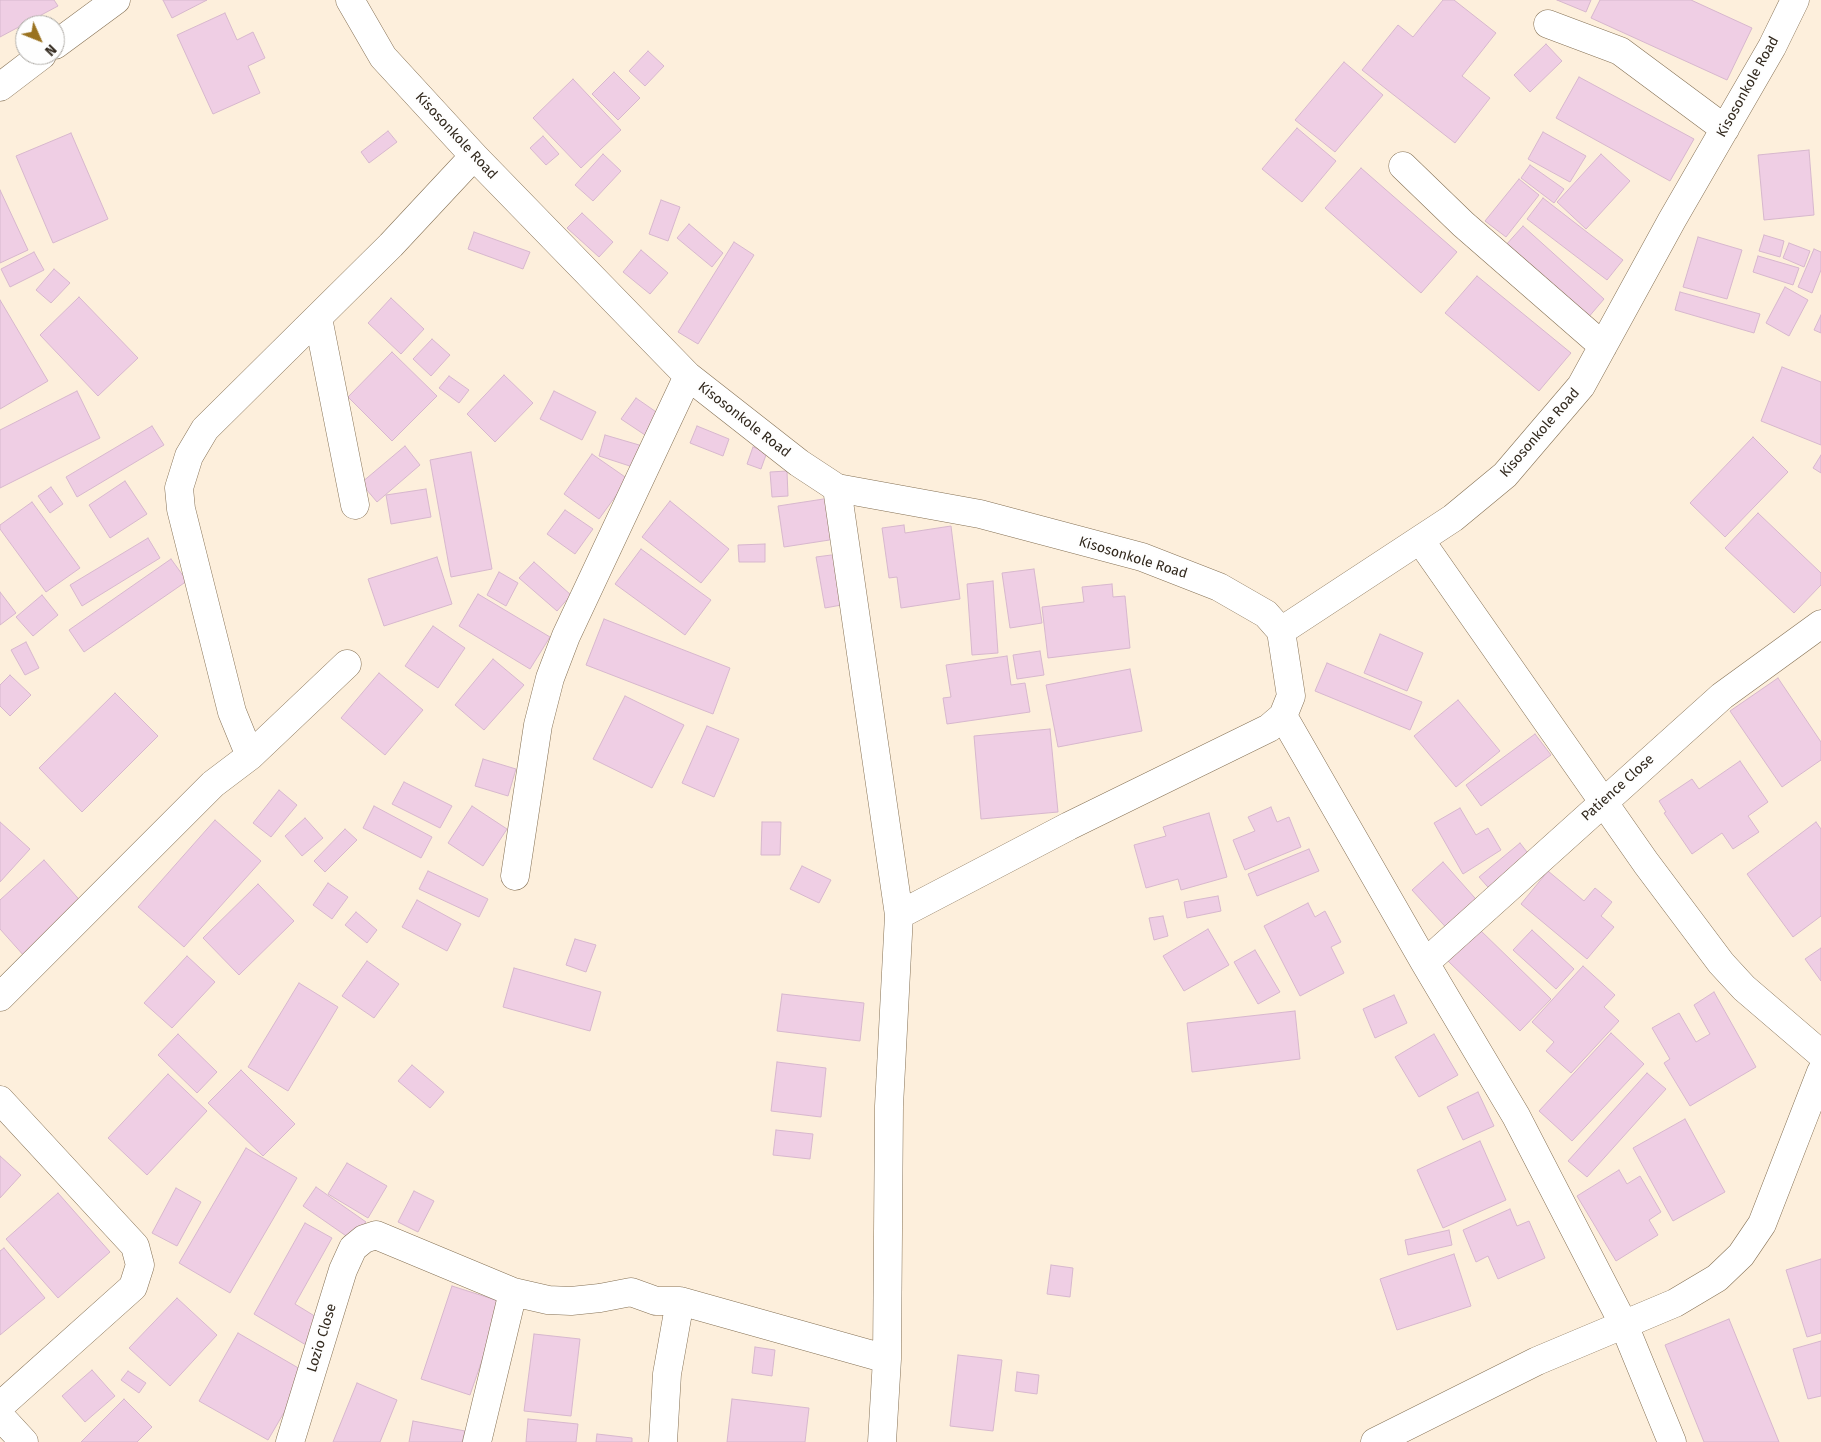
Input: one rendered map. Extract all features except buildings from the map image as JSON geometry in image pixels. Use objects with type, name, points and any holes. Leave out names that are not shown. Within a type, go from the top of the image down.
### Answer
[{"type":"street","points":[[65,38],[116,0]]},
{"type":"street","name":"Kisosonkole Road","points":[[350,0],[383,57],[474,156],[688,376],[773,444],[837,488],[980,514],[1142,557],[1219,587],[1266,614],[1282,631],[1453,518],[1505,475],[1581,386],[1772,47],[1795,0]]},
{"type":"street","points":[[1548,24],[1620,51],[1725,129]]},
{"type":"street","points":[[0,87],[29,65]]},
{"type":"street","points":[[250,756],[232,712],[181,509],[179,488],[189,456],[205,429],[391,245],[474,156]]},
{"type":"street","points":[[1403,166],[1463,224],[1602,346]]},
{"type":"street","points":[[318,318],[355,505]]},
{"type":"street","points":[[515,876],[538,726],[550,678],[566,636],[688,376]]},
{"type":"street","points":[[837,488],[899,916],[889,1106],[887,1360],[882,1442]]},
{"type":"street","points":[[1420,540],[1603,802],[1721,963],[1744,988],[1821,1054]]},
{"type":"street","name":"Patience Close","points":[[1424,963],[1722,696],[1821,624]]},
{"type":"street","points":[[899,916],[1069,826],[1269,728],[1283,716],[1291,696],[1282,631]]},
{"type":"street","points":[[0,997],[213,784],[250,756],[347,664]]},
{"type":"street","points":[[1283,716],[1424,963],[1516,1116],[1624,1325],[1672,1442]]},
{"type":"street","points":[[1375,1442],[1536,1361],[1675,1303],[1717,1278],[1741,1255],[1762,1224],[1821,1072]]},
{"type":"street","points":[[0,1100],[135,1246],[140,1265],[133,1287],[0,1406]]},
{"type":"street","name":"Lozio Close","points":[[290,1442],[343,1270],[353,1248],[364,1239],[376,1235],[513,1292]]},
{"type":"street","points":[[477,1442],[513,1292],[548,1300],[570,1301],[631,1292],[656,1301],[680,1301],[887,1360]]},
{"type":"street","points":[[663,1442],[667,1374],[680,1301]]},
{"type":"street","points":[[0,1416],[24,1442]]}]
